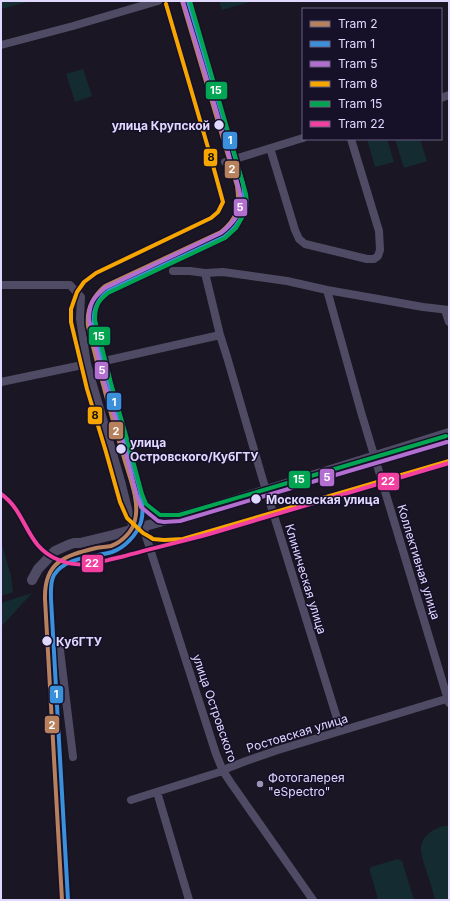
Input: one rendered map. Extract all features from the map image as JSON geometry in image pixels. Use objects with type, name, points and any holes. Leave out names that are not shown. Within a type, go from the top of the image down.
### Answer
[{"type":"street","points":[[1,45],[158,1]]},
{"type":"street","points":[[225,162],[302,138]]},
{"type":"street","points":[[270,148],[290,216],[299,239],[305,244],[367,259],[374,259],[378,256],[380,250],[378,231],[351,140]]},
{"type":"street","points":[[173,271],[205,273],[224,272],[287,281],[328,290],[447,310],[449,322]]},
{"type":"street","name":"Клиническая улица","points":[[205,273],[220,336],[340,731]]},
{"type":"street","name":"улица Островского","points":[[1,285],[70,285],[81,297],[80,319],[87,364],[121,481],[216,754],[223,771],[313,900]]},
{"type":"street","name":"Коллективная улица","points":[[328,290],[361,412],[449,700]]},
{"type":"street","points":[[100,362],[220,336]]},
{"type":"street","points":[[1,382],[87,364]]},
{"type":"street","points":[[32,580],[38,569],[55,551],[74,543],[80,543],[206,509],[449,433]]},
{"type":"street","points":[[60,650],[73,757]]},
{"type":"street","name":"Ростовская улица","points":[[130,800],[223,771],[246,761],[340,731],[449,700]]},
{"type":"street","points":[[157,792],[189,900]]},
{"type":"green space","points":[[1,1],[31,1],[1,9]]},
{"type":"green space","points":[[219,1],[253,1],[222,10]]},
{"type":"green space","points":[[83,69],[92,96],[75,102],[66,74]]},
{"type":"green space","points":[[367,140],[387,140],[394,162],[375,167]]},
{"type":"green space","points":[[395,140],[420,140],[427,161],[404,168]]},
{"type":"green space","points":[[1,541],[11,576],[13,592],[1,596]]},
{"type":"green space","points":[[32,593],[1,627],[1,603]]},
{"type":"green space","points":[[449,826],[449,900],[435,900],[422,857],[421,847],[424,838],[427,835],[435,829]]},
{"type":"green space","points":[[398,859],[402,861],[414,900],[378,900],[370,869],[371,867]]},
{"type":"tram line","name":"2","points":[[62,900],[45,599],[46,587],[48,577],[52,569],[66,558],[74,554],[96,548],[111,546],[123,539],[132,528],[136,513],[133,489],[88,326],[89,309],[93,299],[105,286],[221,232],[231,222],[238,206],[237,186],[182,1]]},
{"type":"tram line","name":"5","points":[[183,1],[237,181],[241,203],[237,216],[221,233],[105,288],[97,295],[91,305],[89,320],[105,384],[141,507],[158,521],[180,521],[447,442]]},
{"type":"tram line","name":"1","points":[[68,900],[51,599],[52,581],[54,575],[59,569],[72,561],[117,550],[130,540],[136,532],[141,522],[142,514],[139,486],[94,325],[96,306],[108,291],[224,237],[240,220],[245,200],[243,184],[188,1]]},
{"type":"tram line","name":"15","points":[[190,1],[246,194],[247,205],[236,228],[225,238],[108,293],[99,301],[96,307],[95,320],[111,383],[146,504],[160,515],[179,515],[446,436]]},
{"type":"tram line","name":"8","points":[[166,4],[223,202],[218,212],[211,218],[96,273],[84,282],[77,292],[71,309],[71,322],[87,389],[120,502],[127,518],[143,533],[153,539],[183,539],[449,461]]},
{"type":"tram line","name":"22","points":[[1,494],[17,510],[39,547],[59,560],[74,564],[85,564],[97,563],[209,534],[449,463]]},
{"type":"place","name":"улица Крупской","points":[[219,125]]},
{"type":"place","name":"улица Островского/КубГТУ","points":[[121,449]]},
{"type":"place","name":"Московская улица","points":[[256,499]]},
{"type":"place","name":"КубГТУ","points":[[47,641]]},
{"type":"place","name":"Фотогалерея \"eSpectro\"","points":[[260,784]]}]
